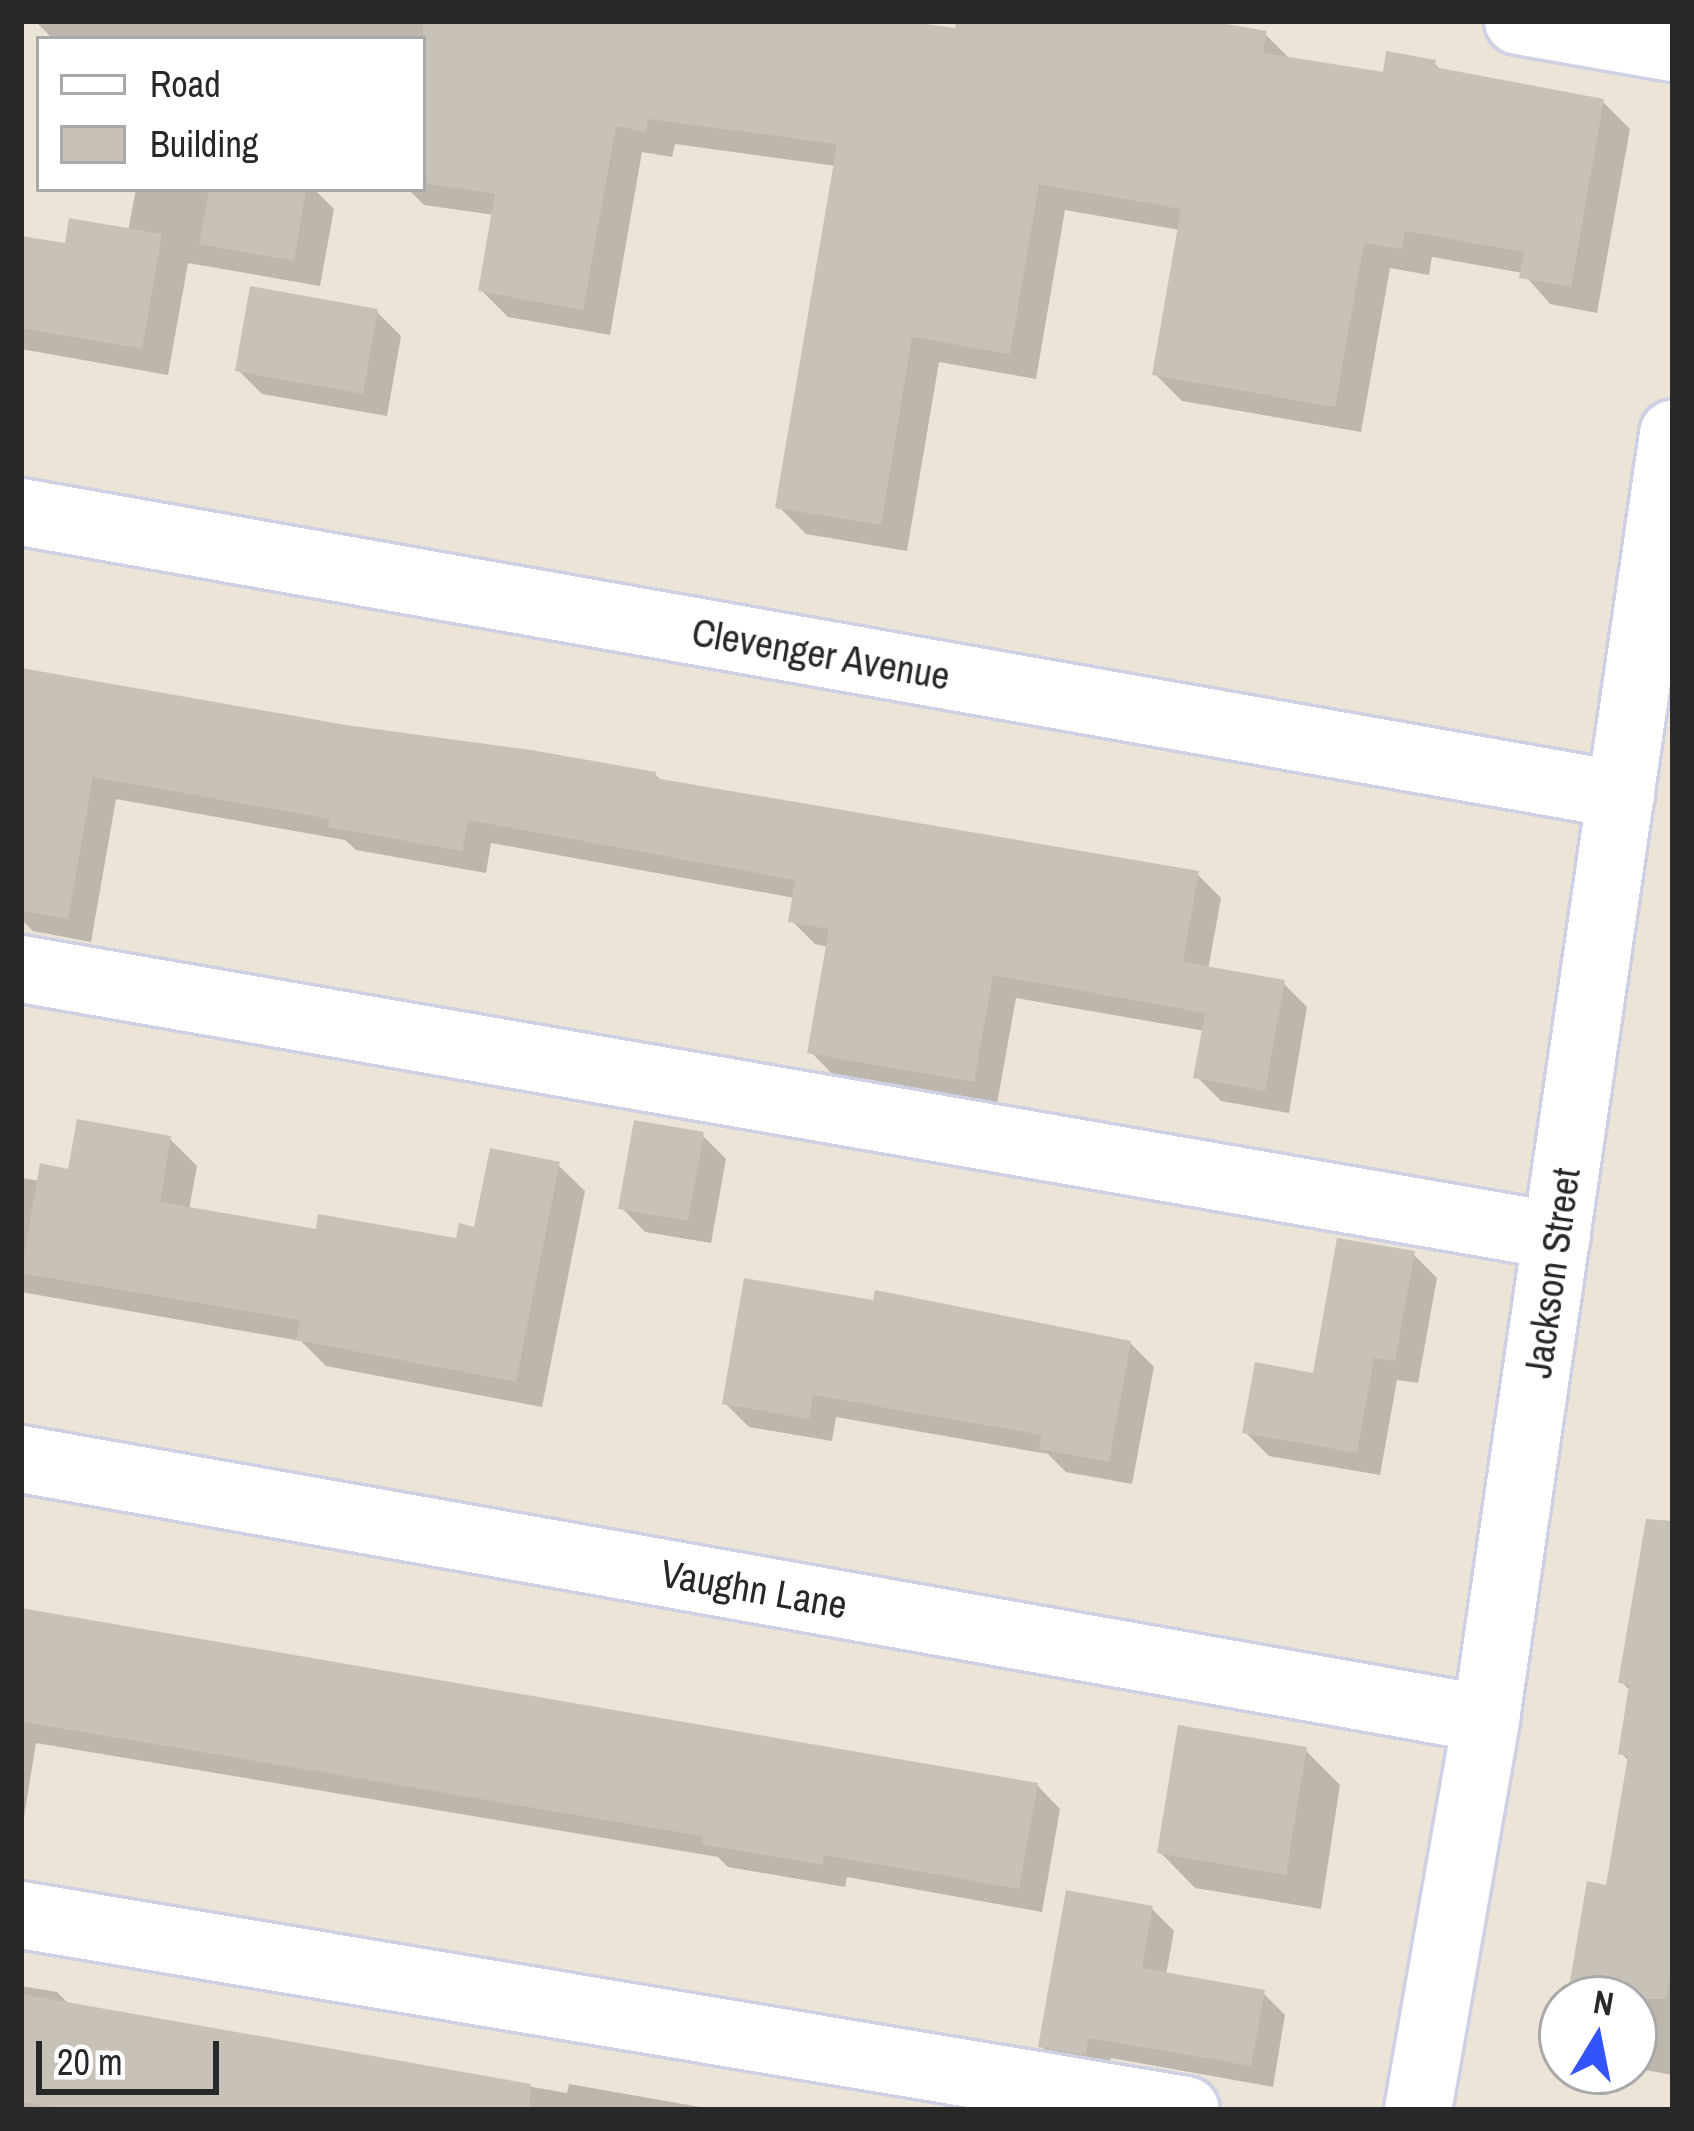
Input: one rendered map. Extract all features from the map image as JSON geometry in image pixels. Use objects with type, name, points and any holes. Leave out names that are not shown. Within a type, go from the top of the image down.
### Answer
[{"type":"street","points":[[1518,21],[1673,48]]},
{"type":"street","name":"Jackson Street","points":[[1418,2110],[1486,1719],[1673,434]]},
{"type":"street","name":"Clevenger Avenue","points":[[21,512],[1621,795]]},
{"type":"street","points":[[21,969],[1557,1236]]},
{"type":"street","name":"Vaughn Lane","points":[[21,1459],[1486,1719]]},
{"type":"street","points":[[21,1915],[1186,2110]]},
{"type":"building","points":[[423,21],[905,21],[955,28],[956,21],[1209,21],[1267,31],[1263,53],[1383,72],[1386,51],[1436,60],[1434,67],[1604,99],[1571,287],[1519,278],[1524,252],[1405,231],[1402,249],[1364,243],[1335,407],[1152,375],[1181,209],[1039,184],[1010,354],[912,337],[881,525],[775,508],[837,144],[648,119],[646,132],[616,126],[583,310],[478,291],[495,194],[426,183]]},
{"type":"building","points":[[208,192],[306,192],[294,261],[199,244]]},
{"type":"building","points":[[69,218],[162,234],[142,349],[21,328],[21,236],[65,243]]},
{"type":"building","points":[[250,286],[378,309],[363,394],[235,371]]},
{"type":"building","points":[[21,668],[346,725],[531,750],[656,772],[655,778],[1199,871],[1183,962],[1285,980],[1265,1091],[1193,1078],[1205,1013],[993,975],[974,1082],[807,1053],[829,929],[788,922],[795,880],[468,820],[462,851],[328,827],[330,819],[93,777],[68,919],[21,911]]},
{"type":"building","points":[[77,1119],[171,1136],[160,1202],[316,1229],[318,1214],[456,1238],[459,1223],[474,1227],[490,1148],[560,1162],[516,1382],[296,1340],[300,1320],[21,1273],[40,1163],[68,1169]]},
{"type":"building","points":[[634,1120],[704,1132],[688,1221],[618,1209]]},
{"type":"building","points":[[1337,1238],[1415,1251],[1395,1361],[1374,1358],[1357,1453],[1242,1433],[1255,1362],[1313,1373]]},
{"type":"building","points":[[744,1278],[873,1300],[875,1290],[1131,1341],[1109,1462],[1039,1449],[1041,1435],[813,1395],[809,1419],[722,1404]]},
{"type":"building","points":[[1646,1519],[1673,1521],[1673,1959],[1666,1999],[1658,1999],[1658,1975],[1571,1975],[1587,1881],[1606,1885],[1628,1756],[1618,1754],[1629,1685],[1618,1683]]},
{"type":"building","points":[[21,1608],[1038,1783],[1019,1889],[824,1855],[822,1865],[701,1844],[703,1836],[21,1722]]},
{"type":"building","points":[[1178,1725],[1307,1747],[1286,1875],[1157,1853]]},
{"type":"building","points":[[1066,1890],[1153,1906],[1142,1968],[1265,1990],[1251,2066],[1089,2038],[1085,2055],[1038,2047]]},
{"type":"building","points":[[21,1994],[531,2084],[529,2110],[69,2110],[21,2102]]}]
